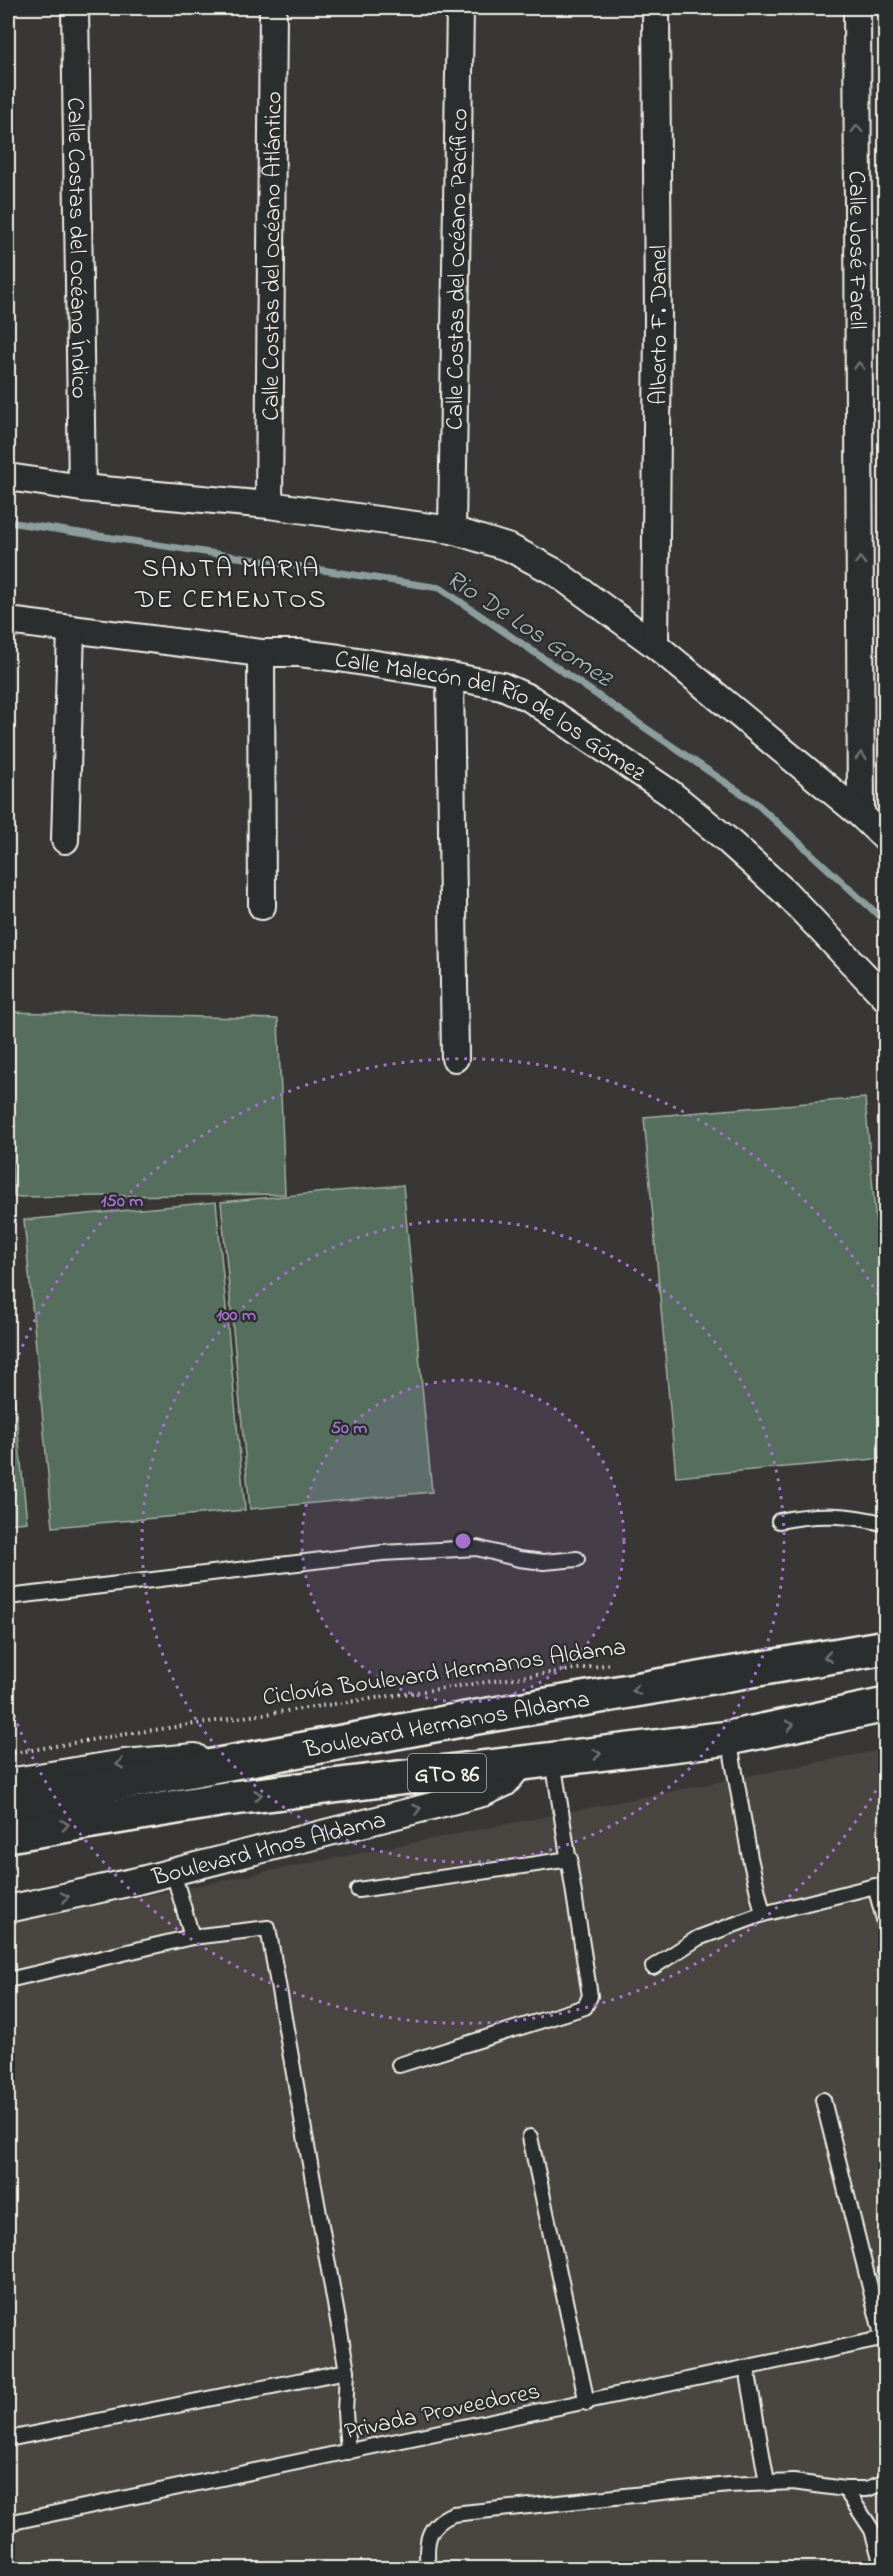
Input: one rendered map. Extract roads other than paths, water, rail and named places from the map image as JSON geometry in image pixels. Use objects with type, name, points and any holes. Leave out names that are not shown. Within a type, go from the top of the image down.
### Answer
[{"type":"main road","name":"Boulevard Hermanos Aldama","points":[[8,1804],[262,1756],[885,1647]]},
{"type":"main road","name":"Boulevard Hermanos Aldama","points":[[8,1836],[225,1799],[729,1738],[885,1705]]},
{"type":"street","name":"Calle Costas del Océano Índico","points":[[75,8],[81,488]]},
{"type":"street","name":"Calle Costas del Océano Atlántico","points":[[269,505],[273,8]]},
{"type":"street","name":"Calle Costas del Océano Pacífico","points":[[452,530],[460,8]]},
{"type":"street","name":"Alberto F. Danel","points":[[655,645],[658,334],[656,8]]},
{"type":"street","name":"Calle José Farell","points":[[857,8],[861,815]]},
{"type":"street","points":[[8,477],[81,488],[269,505],[452,530],[510,548],[555,572],[655,645],[861,815],[885,839]]},
{"type":"street","name":"Calle Malecón del Río de los Gómez","points":[[8,621],[261,652],[339,658],[502,686],[531,699],[670,793],[725,838],[786,893],[885,998]]},
{"type":"street","points":[[66,840],[71,629]]},
{"type":"street","points":[[261,652],[262,906]]},
{"type":"street","points":[[450,676],[455,1058]]},
{"type":"street","points":[[8,1782],[174,1757],[262,1756]]},
{"type":"street","name":"Boulevard Hnos Aldama","points":[[8,1909],[173,1872],[483,1793],[505,1783],[521,1764]]},
{"type":"lane","points":[[779,1521],[808,1515],[857,1517],[885,1524]]},
{"type":"lane","points":[[8,1597],[382,1553],[477,1548],[519,1559],[544,1562],[577,1558]]},
{"type":"lane","points":[[729,1738],[750,1858],[764,1914]]},
{"type":"lane","points":[[399,2065],[585,2007],[590,1996],[553,1760]]},
{"type":"lane","points":[[358,1890],[570,1859]]},
{"type":"lane","points":[[173,1872],[192,1937]]},
{"type":"lane","points":[[653,1967],[698,1938],[764,1914],[880,1884],[885,1927]]},
{"type":"lane","points":[[8,1980],[192,1937],[268,1928],[347,2371],[345,2412],[348,2452]]},
{"type":"lane","points":[[823,2100],[884,2339]]},
{"type":"lane","points":[[530,2137],[587,2403]]},
{"type":"lane","name":"Privada Proveedores","points":[[8,2523],[884,2339]]},
{"type":"lane","points":[[747,2368],[767,2483]]},
{"type":"lane","points":[[8,2439],[347,2371]]},
{"type":"lane","points":[[428,2568],[426,2550],[432,2528],[440,2520],[453,2514],[729,2485],[793,2482],[845,2489],[867,2489],[885,2482]]},
{"type":"lane","points":[[845,2489],[872,2530],[884,2568]]},
{"type":"waterway","name":"Rio De Los Gomez","points":[[8,522],[440,588],[757,804],[886,922]]},
{"type":"district","name":"SANTA MARIA DE CEMENTOS","points":[[231,582]]}]
